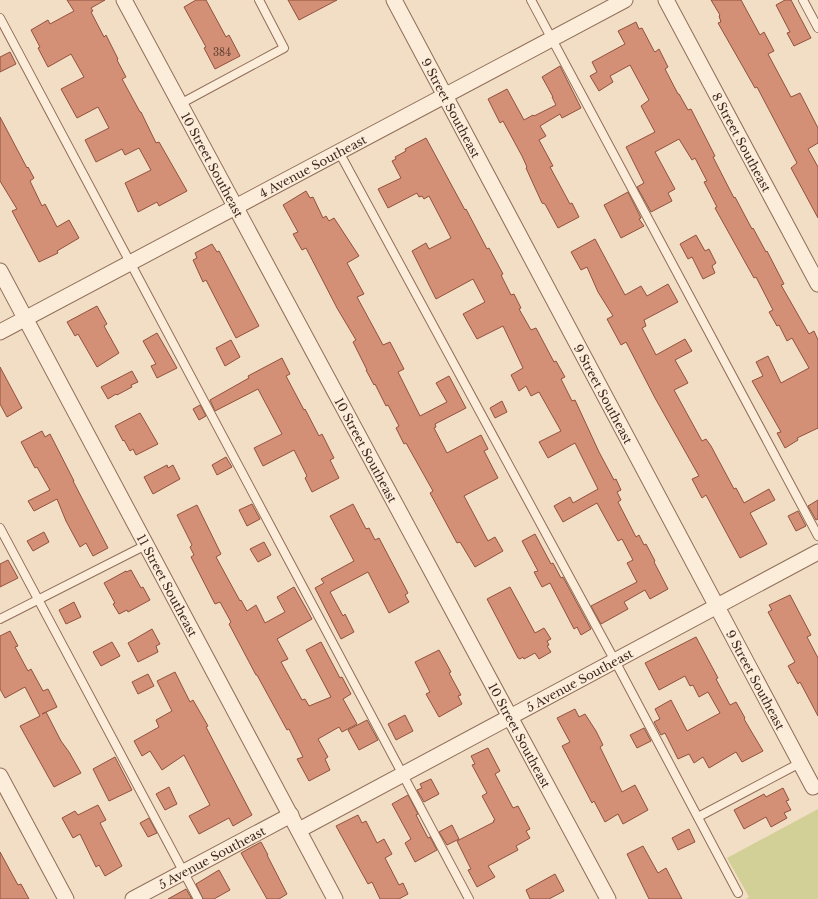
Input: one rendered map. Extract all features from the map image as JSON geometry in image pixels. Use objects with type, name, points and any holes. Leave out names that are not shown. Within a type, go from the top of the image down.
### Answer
[{"type":"street","name":"10 Street Southeast","points":[[124,0],[608,899]]},
{"type":"street","name":"9 Street Southeast","points":[[394,0],[813,787]]},
{"type":"street","name":"4 Avenue Southeast","points":[[0,332],[625,0]]},
{"type":"street","name":"8 Street Southeast","points":[[666,0],[818,284]]},
{"type":"street","name":"11 Street Southeast","points":[[0,271],[335,899]]},
{"type":"street","name":"5 Avenue Southeast","points":[[299,830],[818,552]]},
{"type":"street","points":[[0,776],[66,899]]},
{"type":"street","name":"5 Avenue Southeast","points":[[133,899],[291,815]]},
{"type":"lane","points":[[180,104],[284,48],[259,0]]},
{"type":"lane","points":[[531,0],[818,536]]},
{"type":"lane","points":[[803,0],[818,28]]},
{"type":"lane","points":[[0,18],[469,899]]},
{"type":"lane","points":[[339,152],[738,893]]},
{"type":"lane","points":[[0,528],[198,899]]},
{"type":"lane","points":[[0,620],[146,545]]},
{"type":"lane","points":[[698,817],[800,763]]},
{"type":"shaded area","points":[[818,809],[818,899],[746,899],[749,897],[727,858]]},
{"type":"building","points":[[67,0],[105,0],[91,8],[93,11],[91,12],[104,37],[106,35],[118,59],[117,60],[126,77],[122,79],[141,112],[156,143],[159,142],[187,191],[159,206],[157,202],[138,212],[125,183],[151,170],[139,148],[125,155],[122,149],[96,162],[85,140],[109,128],[98,107],[77,118],[61,89],[84,77],[71,54],[48,67],[38,48],[40,47],[31,30],[48,20],[50,24],[74,11]]},
{"type":"building","points":[[196,0],[206,0],[226,37],[229,35],[240,56],[215,69],[204,48],[206,47],[184,7]]},
{"type":"building","points":[[288,0],[337,0],[299,20]]},
{"type":"building","points":[[711,0],[741,0],[760,35],[764,32],[774,51],[768,54],[791,97],[800,93],[818,128],[818,143],[808,149],[818,167],[818,218],[791,168],[797,163],[757,87],[755,88],[718,23],[721,22],[720,15]]},
{"type":"building","points":[[785,0],[791,0],[811,38],[794,46],[787,33],[790,32],[776,5]]},
{"type":"building","points":[[636,22],[639,29],[642,28],[654,51],[655,52],[659,49],[668,67],[665,69],[688,110],[691,109],[734,198],[735,197],[766,252],[767,251],[784,284],[781,285],[809,334],[814,331],[818,340],[818,428],[797,438],[798,440],[785,448],[777,433],[781,432],[752,381],[763,376],[756,362],[768,356],[781,383],[809,368],[792,338],[787,341],[779,325],[777,326],[769,312],[773,310],[756,277],[754,278],[715,208],[717,207],[704,182],[707,181],[695,158],[692,160],[679,139],[655,152],[675,189],[668,193],[672,201],[651,212],[637,187],[644,183],[626,147],[655,132],[641,106],[649,100],[630,65],[610,76],[613,82],[599,91],[590,76],[597,72],[592,62],[625,44],[618,31]]},
{"type":"building","points":[[10,52],[16,64],[0,72],[0,57]]},
{"type":"building","points":[[560,66],[581,108],[562,118],[560,114],[540,126],[546,136],[539,140],[553,166],[550,167],[570,204],[572,203],[579,217],[558,228],[545,204],[542,203],[522,156],[503,121],[500,123],[488,99],[507,89],[524,120],[533,115],[534,116],[556,105],[542,77]]},
{"type":"building","points":[[0,117],[27,168],[28,167],[34,178],[30,181],[42,206],[45,204],[57,227],[69,220],[79,238],[57,251],[58,253],[39,262],[12,211],[17,209],[0,181]]},
{"type":"building","points":[[426,138],[487,249],[489,248],[503,274],[501,275],[511,295],[514,294],[521,308],[519,309],[531,330],[536,328],[554,362],[556,361],[565,377],[561,379],[572,401],[575,400],[599,452],[621,490],[617,492],[621,500],[618,502],[636,537],[639,535],[644,545],[646,544],[668,589],[650,599],[645,590],[624,602],[628,609],[601,624],[591,606],[637,582],[627,563],[633,560],[622,539],[618,541],[597,503],[563,522],[554,506],[570,497],[573,503],[598,489],[575,443],[548,458],[539,442],[561,431],[539,392],[531,396],[526,386],[519,391],[511,375],[523,368],[503,326],[477,339],[463,314],[485,302],[473,279],[436,299],[412,251],[426,243],[429,249],[451,238],[429,196],[424,199],[422,196],[419,197],[417,193],[388,208],[378,189],[401,178],[392,161],[396,159],[395,157],[406,151],[405,149]]},
{"type":"building","points":[[306,191],[310,198],[313,197],[323,218],[326,216],[329,221],[334,218],[359,256],[347,263],[364,294],[357,297],[383,345],[390,342],[404,369],[398,372],[420,416],[447,402],[436,383],[449,376],[466,408],[435,424],[436,427],[434,428],[447,453],[481,435],[488,449],[484,451],[498,478],[464,496],[488,541],[495,537],[503,551],[475,567],[460,542],[457,543],[430,493],[433,491],[406,443],[404,444],[396,428],[399,426],[388,405],[386,406],[375,384],[374,385],[353,342],[356,340],[337,308],[306,248],[302,250],[293,234],[298,232],[283,205]]},
{"type":"building","points":[[628,192],[641,218],[639,219],[644,226],[621,238],[604,205]]},
{"type":"building","points":[[696,235],[705,251],[709,249],[716,263],[712,266],[715,273],[703,279],[692,257],[688,259],[680,244]]},
{"type":"building","points":[[595,239],[625,295],[641,286],[647,296],[668,284],[678,302],[644,320],[646,326],[642,328],[656,355],[685,339],[692,351],[675,360],[688,383],[674,390],[702,441],[706,439],[711,446],[734,489],[736,488],[744,503],[769,489],[775,500],[750,513],[767,544],[740,558],[706,495],[702,498],[692,479],[699,476],[655,398],[626,342],[621,345],[607,319],[613,316],[598,292],[587,267],[581,270],[571,252]]},
{"type":"building","points":[[212,244],[217,252],[219,251],[259,326],[236,338],[206,280],[203,282],[193,260],[197,258],[195,253]]},
{"type":"building","points":[[97,306],[107,324],[104,326],[119,353],[97,367],[78,334],[75,336],[67,322]]},
{"type":"building","points":[[157,333],[177,368],[157,378],[151,366],[156,364],[143,341]]},
{"type":"building","points":[[231,340],[240,357],[225,366],[216,348]]},
{"type":"building","points":[[282,358],[290,374],[286,376],[319,436],[322,434],[334,458],[330,460],[339,478],[312,492],[305,478],[307,476],[294,450],[263,466],[254,448],[282,434],[258,389],[215,411],[210,400],[249,378],[248,376]]},
{"type":"building","points":[[0,367],[22,408],[7,417],[0,404]]},
{"type":"building","points":[[132,371],[138,382],[131,385],[132,387],[108,399],[101,387]]},
{"type":"building","points":[[502,401],[507,412],[495,418],[490,408]]},
{"type":"building","points":[[200,405],[206,416],[199,420],[193,409]]},
{"type":"building","points":[[140,413],[158,444],[136,455],[133,449],[130,451],[115,426]]},
{"type":"building","points":[[42,431],[45,437],[50,434],[108,548],[93,556],[86,543],[80,547],[66,521],[57,499],[34,511],[28,501],[50,490],[37,467],[35,468],[21,442]]},
{"type":"building","points":[[226,457],[232,467],[217,475],[212,465]]},
{"type":"building","points":[[167,465],[168,468],[173,465],[180,479],[153,494],[144,477]]},
{"type":"building","points":[[818,500],[818,519],[816,520],[808,506]]},
{"type":"building","points":[[252,504],[260,519],[247,526],[239,510]]},
{"type":"building","points":[[353,504],[366,529],[369,528],[375,540],[379,538],[408,593],[405,595],[409,602],[389,613],[368,572],[330,592],[343,616],[345,614],[354,632],[341,639],[315,588],[324,583],[321,579],[354,561],[330,516]]},
{"type":"building","points":[[197,505],[221,554],[216,557],[247,611],[256,605],[265,623],[285,612],[277,597],[294,587],[312,619],[277,639],[288,659],[281,662],[302,700],[305,699],[309,706],[331,697],[306,650],[321,642],[340,678],[342,677],[351,694],[343,699],[357,724],[342,732],[339,727],[318,739],[328,757],[325,759],[330,770],[309,781],[297,759],[303,757],[289,729],[287,730],[256,675],[229,624],[231,622],[220,602],[215,604],[191,557],[194,555],[190,547],[192,545],[177,515]]},
{"type":"building","points":[[798,511],[806,526],[796,531],[788,516]]},
{"type":"building","points":[[44,532],[49,542],[33,551],[27,541]]},
{"type":"building","points":[[535,534],[551,564],[553,563],[561,578],[563,577],[591,629],[581,635],[577,627],[574,629],[550,583],[542,587],[534,572],[538,571],[522,541]]},
{"type":"building","points":[[264,542],[271,555],[258,562],[250,549]]},
{"type":"building","points":[[8,560],[18,578],[0,587],[0,564]]},
{"type":"building","points":[[131,570],[150,600],[128,612],[127,610],[119,614],[104,583],[126,571]]},
{"type":"building","points":[[510,587],[535,633],[544,628],[551,639],[547,641],[549,645],[547,646],[551,652],[539,659],[535,653],[524,659],[523,657],[520,659],[518,658],[487,599]]},
{"type":"building","points":[[790,595],[811,635],[807,637],[818,658],[818,716],[800,682],[798,684],[788,666],[795,662],[768,612],[772,610],[769,605]]},
{"type":"building","points":[[74,602],[81,617],[66,624],[59,610]]},
{"type":"building","points":[[152,629],[160,644],[156,646],[158,652],[138,662],[128,643]]},
{"type":"building","points":[[10,631],[18,646],[15,647],[28,671],[31,669],[43,691],[48,689],[57,707],[46,712],[61,741],[81,773],[54,787],[20,726],[40,716],[25,687],[5,698],[0,689],[0,636]]},
{"type":"building","points":[[696,637],[718,678],[716,679],[730,705],[736,702],[763,751],[742,762],[736,752],[709,768],[703,757],[694,763],[689,754],[678,759],[665,733],[661,735],[654,722],[660,719],[655,709],[671,700],[687,731],[720,713],[708,692],[699,697],[693,685],[690,686],[685,676],[659,690],[645,663]]},
{"type":"building","points":[[112,642],[120,656],[101,666],[93,652]]},
{"type":"building","points":[[439,650],[461,695],[458,696],[462,704],[439,717],[426,694],[430,692],[415,662]]},
{"type":"building","points":[[175,672],[190,702],[193,700],[208,726],[206,727],[252,815],[233,826],[229,818],[199,834],[189,816],[210,805],[184,755],[162,770],[150,751],[142,756],[134,741],[159,727],[156,720],[172,711],[157,681]]},
{"type":"building","points":[[148,674],[154,686],[138,694],[132,682]]},
{"type":"building","points":[[575,709],[579,717],[585,714],[596,731],[603,745],[600,747],[622,792],[635,785],[648,810],[623,824],[618,814],[605,822],[594,801],[592,803],[562,746],[570,742],[557,718]]},
{"type":"building","points":[[405,715],[413,731],[396,740],[388,724]]},
{"type":"building","points":[[367,720],[378,740],[359,750],[348,730]]},
{"type":"building","points":[[644,728],[651,741],[637,748],[630,735]]},
{"type":"building","points":[[488,748],[500,771],[495,774],[513,808],[518,806],[530,829],[526,831],[530,838],[516,846],[518,850],[488,866],[495,877],[477,887],[468,870],[471,869],[457,841],[494,822],[493,821],[495,820],[482,796],[487,793],[472,765],[475,764],[471,756]]},
{"type":"building","points":[[115,757],[132,790],[109,801],[93,769]]},
{"type":"building","points":[[431,779],[439,794],[424,802],[417,790],[422,788],[420,784]]},
{"type":"building","points":[[169,787],[177,804],[165,810],[156,794]]},
{"type":"building","points":[[783,788],[789,800],[786,801],[791,810],[784,813],[787,818],[771,827],[766,817],[744,829],[734,810],[764,794],[766,797]]},
{"type":"building","points":[[408,795],[428,838],[430,837],[437,850],[415,862],[405,843],[411,839],[392,804]]},
{"type":"building","points":[[98,805],[106,820],[100,823],[122,866],[105,876],[99,865],[96,867],[80,834],[73,838],[62,818],[75,811],[78,815]]},
{"type":"building","points":[[358,815],[362,823],[366,821],[377,843],[384,839],[392,854],[385,858],[399,885],[403,883],[408,894],[399,899],[380,899],[372,882],[368,884],[336,826]]},
{"type":"building","points":[[149,818],[157,833],[148,837],[140,823]]},
{"type":"building","points":[[452,825],[459,839],[447,845],[439,832]]},
{"type":"building","points":[[689,829],[695,842],[678,850],[672,838]]},
{"type":"building","points":[[261,842],[287,894],[279,899],[267,899],[241,853]]},
{"type":"building","points":[[643,846],[658,873],[666,868],[682,899],[649,899],[627,854]]},
{"type":"building","points":[[0,852],[18,885],[21,884],[29,899],[0,899]]},
{"type":"building","points":[[219,870],[230,890],[214,899],[203,899],[196,884]]},
{"type":"building","points":[[555,874],[564,891],[549,899],[530,899],[526,890]]},
{"type":"building","points":[[186,889],[192,899],[168,899]]}]
